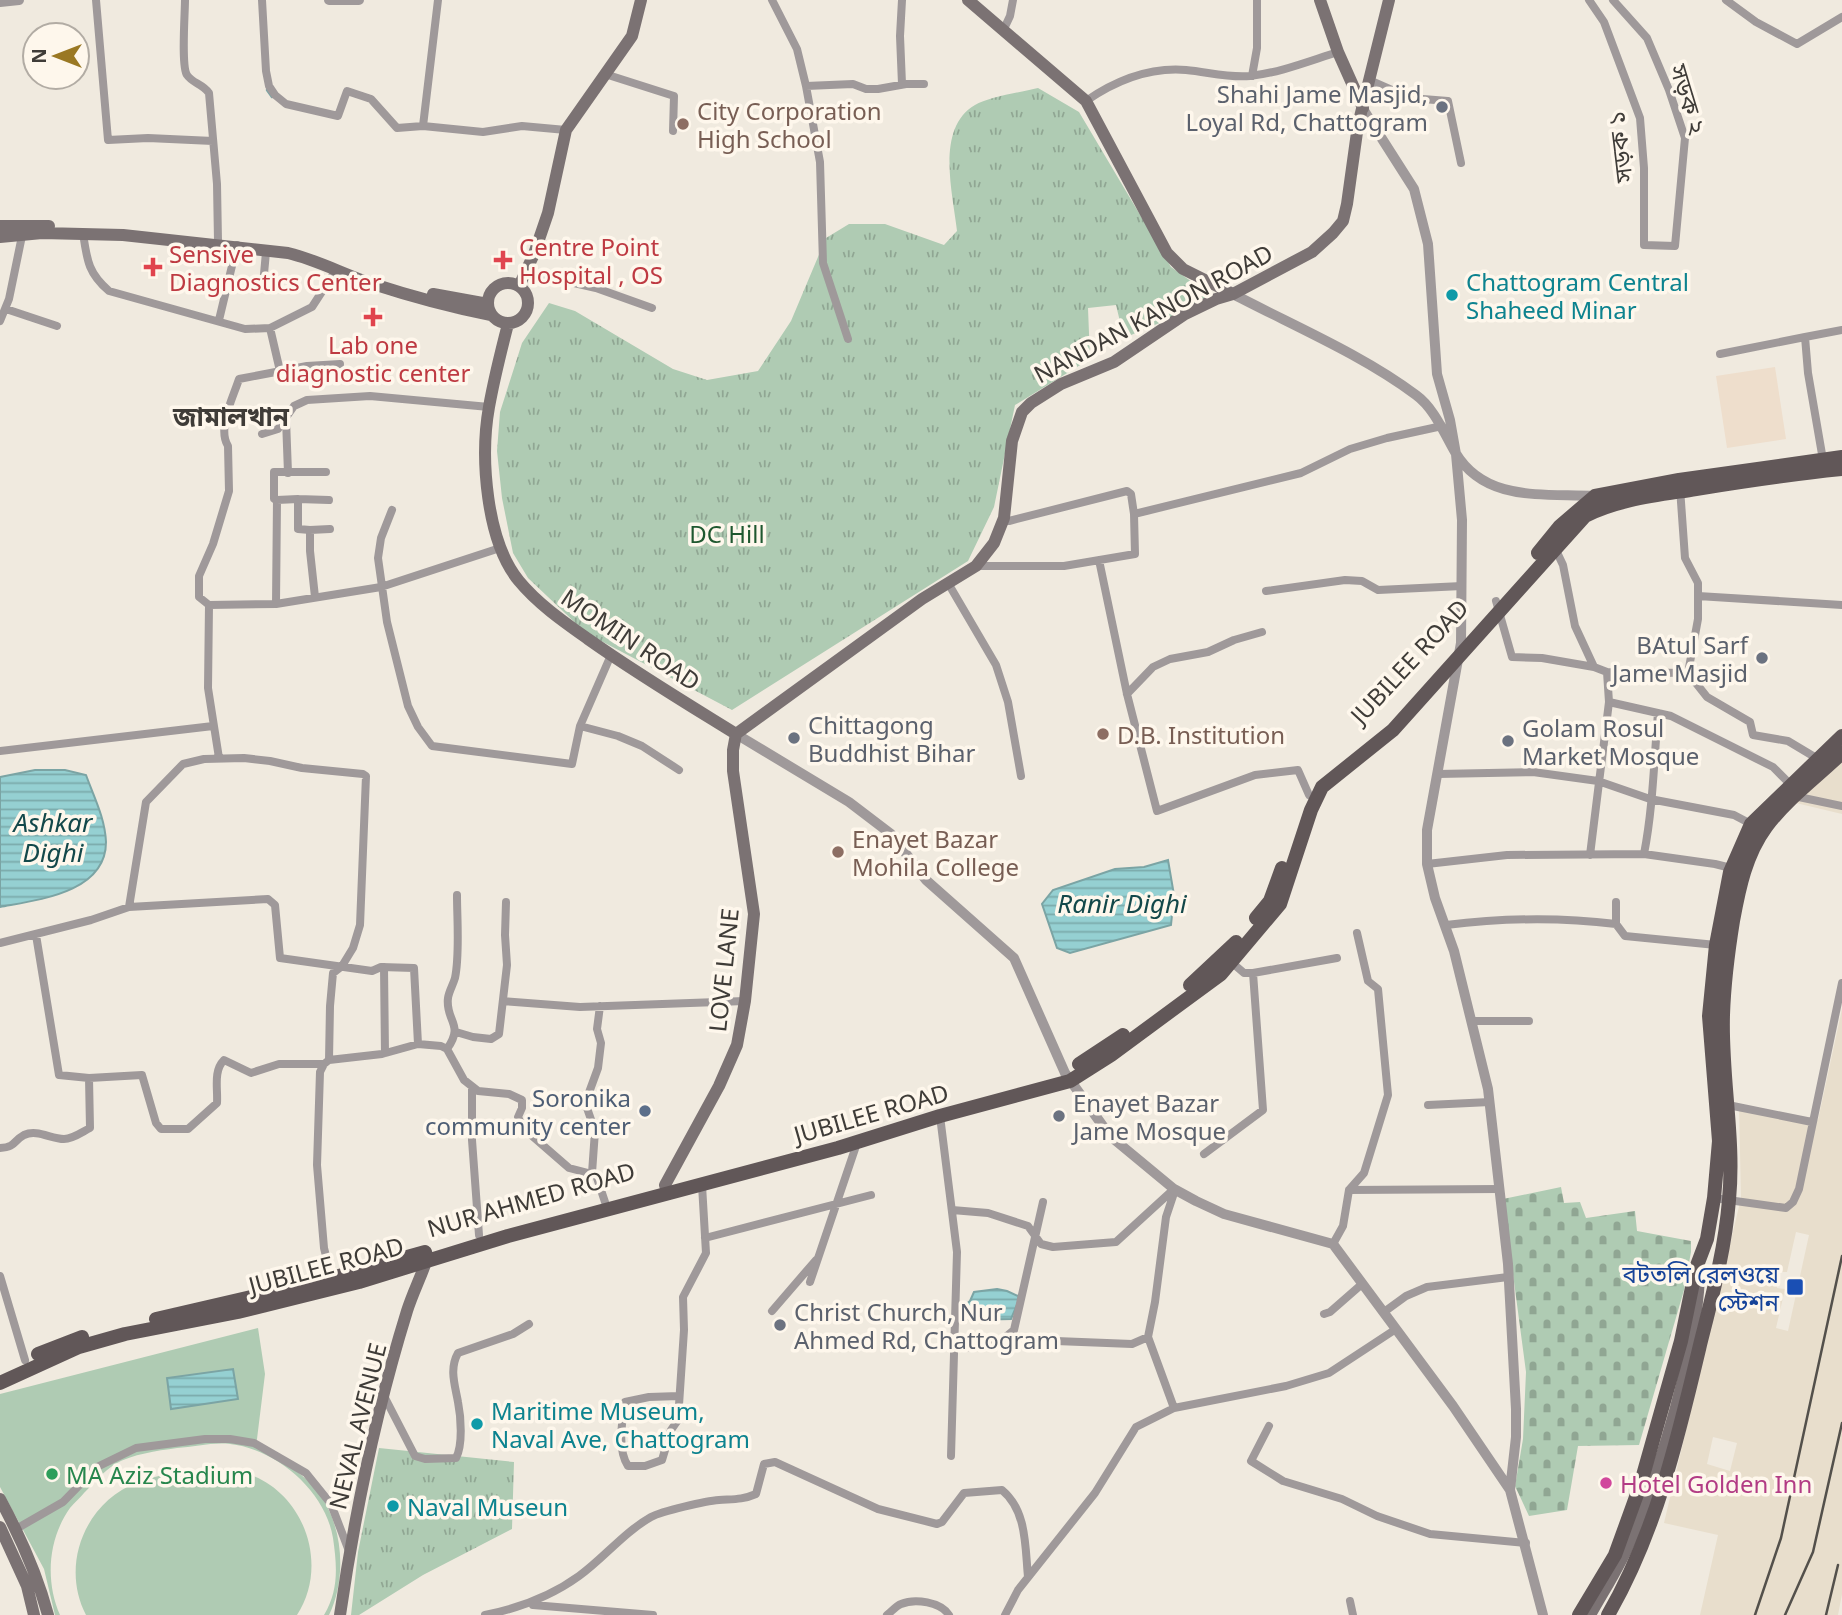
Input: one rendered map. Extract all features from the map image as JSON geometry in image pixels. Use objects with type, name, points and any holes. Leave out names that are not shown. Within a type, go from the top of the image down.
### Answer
[{"type":"main road","points":[[519,286],[548,213],[566,130],[632,36],[641,0]]},
{"type":"main road","points":[[968,0],[1086,101],[1167,253],[1183,269],[1233,294]]},
{"type":"main road","points":[[1320,0],[1338,52],[1363,109]]},
{"type":"main road","name":"NANDAN KANON ROAD","points":[[736,734],[838,658],[976,566],[994,543],[1004,518],[1012,440],[1022,412],[1061,384],[1114,362],[1185,314],[1233,294],[1312,252],[1328,239],[1343,221],[1369,80],[1389,0]]},
{"type":"main road","points":[[0,226],[23,230],[123,234],[307,252],[389,282],[490,309],[501,323],[508,324],[523,318],[528,309],[528,299],[519,286],[509,283],[498,285],[491,293],[490,309]]},
{"type":"main road","points":[[0,237],[23,230],[83,226],[218,241],[309,258],[371,283],[454,307],[490,309]]},
{"type":"main road","name":"MOMIN ROAD","points":[[508,324],[489,407],[486,454],[490,508],[500,548],[519,582],[563,622],[611,656],[736,734]]},
{"type":"main road","name":"JUBILEE ROAD","points":[[0,1383],[68,1352],[102,1340],[238,1312],[359,1282],[428,1256],[508,1236],[667,1189],[702,1185],[857,1143],[1069,1074],[1228,958],[1269,901],[1309,795],[1321,777],[1384,726],[1460,650],[1552,544],[1560,526],[1595,496],[1680,486],[1842,457]]},
{"type":"main road","points":[[1552,544],[1585,516],[1601,508],[1680,486],[1842,469]]},
{"type":"main road","points":[[1228,958],[1280,904],[1311,810],[1322,787],[1393,730],[1460,650]]},
{"type":"main road","name":"LOVE LANE","points":[[667,1189],[737,1045],[745,1001],[754,914],[733,771],[736,734]]},
{"type":"main road","points":[[1608,1615],[1635,1561],[1661,1493],[1683,1419],[1720,1265],[1730,1199],[1723,1016],[1729,947],[1740,881],[1766,828],[1818,760],[1842,736]]},
{"type":"main road","points":[[1579,1615],[1615,1555],[1640,1486],[1707,1239],[1719,1141],[1709,1016],[1716,945],[1731,869],[1751,824],[1842,753]]},
{"type":"main road","name":"NUR AHMED ROAD","points":[[0,1372],[61,1344],[96,1333],[428,1256],[479,1235],[605,1202],[667,1189],[1069,1074]]},
{"type":"main road","name":"NEVAL AVENUE","points":[[340,1615],[349,1551],[383,1394],[408,1308],[428,1256]]},
{"type":"main road","points":[[1687,1358],[1698,1302],[1700,1257]]},
{"type":"main road","points":[[1590,1615],[1615,1574],[1633,1534],[1665,1438],[1687,1358],[1720,1265]]},
{"type":"main road","points":[[0,1499],[39,1580],[48,1615]]},
{"type":"main road","points":[[0,1527],[27,1586],[34,1615]]},
{"type":"street","points":[[0,2],[19,0]]},
{"type":"street","points":[[96,0],[108,140],[148,138],[213,141]]},
{"type":"street","points":[[185,0],[184,68],[190,79],[205,87],[209,93],[217,184],[218,241]]},
{"type":"street","points":[[262,0],[263,46],[269,86],[286,104],[338,117],[347,91],[371,99],[397,128],[423,126],[482,132],[522,126],[566,130]]},
{"type":"street","points":[[329,0],[359,0]]},
{"type":"street","points":[[423,126],[438,0]]},
{"type":"street","points":[[772,0],[797,49],[806,86],[820,162],[823,263],[848,339]]},
{"type":"street","points":[[902,0],[902,84]]},
{"type":"street","points":[[1003,31],[1013,0]]},
{"type":"street","points":[[1252,76],[1257,48],[1257,0]]},
{"type":"street","name":"সড়ক ১","points":[[1589,0],[1604,22],[1640,118],[1644,168],[1644,245],[1656,245]]},
{"type":"street","name":"সড়ক ২","points":[[1613,0],[1647,38],[1670,90],[1685,138],[1675,246],[1656,245]]},
{"type":"street","points":[[1726,0],[1756,22],[1797,44],[1842,17]]},
{"type":"street","points":[[1086,101],[1101,91],[1155,70],[1189,71],[1229,77],[1252,76],[1338,52]]},
{"type":"street","points":[[606,74],[674,96],[673,131]]},
{"type":"street","points":[[1369,80],[1410,98],[1448,101],[1461,163]]},
{"type":"street","points":[[806,86],[853,84],[866,89],[878,89],[902,84],[924,84]]},
{"type":"street","points":[[1363,109],[1414,189],[1428,244],[1437,374],[1456,454],[1462,520],[1460,650],[1427,830],[1427,864],[1472,1021],[1489,1102],[1508,1277],[1516,1428],[1510,1490]]},
{"type":"street","points":[[0,321],[6,309],[23,230]]},
{"type":"street","points":[[83,233],[95,279],[109,291],[245,328],[270,328],[312,307],[336,270]]},
{"type":"street","points":[[219,320],[237,245]]},
{"type":"street","points":[[263,285],[266,251]]},
{"type":"street","points":[[526,272],[596,288],[652,308]]},
{"type":"street","points":[[1233,294],[1359,359],[1418,396],[1442,426],[1456,454],[1481,480],[1514,493],[1595,496]]},
{"type":"street","points":[[6,309],[57,326]]},
{"type":"street","points":[[270,328],[280,371]]},
{"type":"street","points":[[1720,354],[1842,330]]},
{"type":"street","points":[[1805,337],[1808,373],[1823,460]]},
{"type":"street","points":[[340,364],[307,366],[239,379],[223,423],[228,446],[229,491],[213,544],[199,576],[199,597],[209,606],[276,604],[381,587],[500,548]]},
{"type":"street","points":[[262,434],[278,429],[294,406],[307,400],[370,396],[489,407]]},
{"type":"street","points":[[286,419],[288,473]]},
{"type":"street","points":[[1134,514],[1290,477],[1350,449],[1442,426]]},
{"type":"street","points":[[276,604],[277,500],[274,499],[274,472],[326,472]]},
{"type":"street","points":[[1680,486],[1685,558],[1698,583],[1698,619],[1688,673]]},
{"type":"street","points":[[976,566],[1064,566],[1135,554],[1134,514],[1131,494],[1127,491],[1010,521],[1004,518]]},
{"type":"street","points":[[298,499],[298,529],[330,529]]},
{"type":"street","points":[[277,500],[329,500]]},
{"type":"street","points":[[392,510],[381,538],[378,558],[381,587],[408,706],[418,727],[432,746],[570,765],[574,762],[580,726],[611,656]]},
{"type":"street","points":[[310,530],[315,597]]},
{"type":"street","points":[[1552,544],[1563,565],[1575,626],[1594,667]]},
{"type":"street","points":[[1099,560],[1127,694],[1157,811],[1255,775],[1298,770],[1309,795]]},
{"type":"street","points":[[1266,591],[1345,580],[1362,581],[1378,590],[1462,586]]},
{"type":"street","points":[[948,583],[996,665],[1008,702],[1021,776]]},
{"type":"street","points":[[1698,596],[1842,605]]},
{"type":"street","points":[[1498,605],[1512,657],[1542,658],[1594,667],[1607,672],[1688,673],[1707,696],[1750,722],[1753,735],[1788,741],[1818,760]]},
{"type":"street","points":[[209,606],[208,688],[219,758]]},
{"type":"street","points":[[1127,694],[1153,667],[1170,659],[1208,652],[1234,640],[1262,632]]},
{"type":"street","points":[[1590,855],[1609,702],[1607,672]]},
{"type":"street","points":[[1609,702],[1671,716],[1773,766],[1793,791],[1842,806]]},
{"type":"street","points":[[1644,854],[1651,818],[1650,799],[1658,713]]},
{"type":"street","points":[[0,751],[213,726]]},
{"type":"street","points":[[580,726],[618,736],[642,746],[679,770]]},
{"type":"street","points":[[736,734],[849,802],[884,829],[926,880],[1014,958],[1069,1074],[1110,1136],[1175,1190],[1224,1214],[1334,1244],[1510,1490],[1543,1615]]},
{"type":"street","points":[[129,906],[146,802],[183,764],[219,758],[270,761],[366,776],[360,925],[353,948],[342,966],[335,970],[331,983],[326,1062],[319,1088],[317,1165],[324,1248],[329,1268],[335,1276]]},
{"type":"street","points":[[1438,774],[1533,772],[1598,782],[1650,799],[1734,816],[1751,824]]},
{"type":"street","points":[[1427,864],[1507,855],[1644,854],[1715,864],[1731,869]]},
{"type":"street","points":[[447,1049],[455,1039],[456,1032],[448,1004],[455,977],[457,895]]},
{"type":"street","points":[[0,943],[91,920],[129,906],[268,899],[275,905],[280,958],[372,971],[384,968],[415,970],[418,1044]]},
{"type":"street","points":[[456,1032],[483,1039],[496,1037],[507,965],[506,902]]},
{"type":"street","points":[[1616,902],[1616,924],[1625,936],[1716,945]]},
{"type":"street","points":[[1446,925],[1499,919],[1578,920],[1616,924]]},
{"type":"street","points":[[1334,1244],[1343,1226],[1349,1190],[1364,1172],[1388,1095],[1378,989],[1368,981],[1357,933]]},
{"type":"street","points":[[36,935],[59,1075],[89,1078],[142,1075],[156,1123],[161,1129],[188,1129],[217,1103],[217,1073],[219,1066],[226,1059],[251,1073],[279,1064],[326,1062],[385,1053],[418,1044],[442,1046],[447,1049],[464,1080],[472,1087],[484,1094],[509,1094],[518,1097],[522,1104],[518,1117],[523,1128],[569,1168],[592,1173],[599,1180],[605,1202]]},
{"type":"street","points":[[1228,958],[1244,973],[1337,958]]},
{"type":"street","points":[[384,968],[385,1053]]},
{"type":"street","points":[[1203,1154],[1264,1110],[1253,973]]},
{"type":"street","points":[[1714,1198],[1786,1208],[1793,1202],[1799,1189],[1842,983]]},
{"type":"street","points":[[503,1001],[580,1007],[745,1001]]},
{"type":"street","points":[[592,1173],[596,1131],[587,1108],[587,1098],[598,1068],[601,1043],[597,1029],[600,1006]]},
{"type":"street","points":[[1472,1021],[1529,1021]]},
{"type":"street","points":[[0,1148],[11,1147],[29,1134],[37,1133],[61,1140],[90,1128],[89,1078]]},
{"type":"street","points":[[472,1087],[472,1140],[479,1235]]},
{"type":"street","points":[[1428,1105],[1489,1102]]},
{"type":"street","points":[[1728,1105],[1812,1122]]},
{"type":"street","points":[[940,1116],[957,1252],[951,1456]]},
{"type":"street","points":[[810,1282],[857,1143]]},
{"type":"street","points":[[679,1396],[649,1397],[625,1402],[622,1457],[628,1466],[645,1466],[662,1460],[671,1430],[678,1420],[684,1330],[683,1297],[706,1252],[702,1185]]},
{"type":"street","points":[[1349,1190],[1499,1189]]},
{"type":"street","points":[[952,1210],[997,1216],[1028,1226],[1041,1244],[1053,1247],[1116,1242],[1175,1190]]},
{"type":"street","points":[[1174,1408],[1148,1337],[1148,1328],[1155,1302],[1166,1217],[1175,1190]]},
{"type":"street","points":[[705,1238],[871,1195]]},
{"type":"street","points":[[954,1347],[984,1348],[1000,1343],[1014,1329],[1043,1202]]},
{"type":"street","points":[[772,1311],[818,1257]]},
{"type":"street","points":[[0,1276],[25,1360]]},
{"type":"street","points":[[1384,1312],[1406,1296],[1427,1287],[1508,1277]]},
{"type":"street","points":[[1324,1314],[1330,1312],[1362,1284]]},
{"type":"street","points":[[383,1394],[415,1456],[425,1459],[456,1458],[459,1450],[459,1404],[454,1385],[454,1359],[458,1353],[513,1334],[529,1324]]},
{"type":"street","points":[[1005,1615],[1018,1590],[1095,1493],[1136,1427],[1174,1408],[1286,1386],[1329,1373],[1396,1329]]},
{"type":"street","points":[[1056,1341],[1132,1344],[1148,1337]]},
{"type":"street","points":[[1269,1426],[1251,1461],[1283,1481],[1342,1499],[1377,1516],[1430,1534],[1526,1544]]},
{"type":"street","points":[[16,1529],[63,1502],[97,1467],[136,1448],[205,1439],[230,1439],[254,1443],[306,1473],[331,1504],[349,1551]]},
{"type":"street","points":[[485,1615],[545,1598],[581,1575],[624,1536],[653,1516],[717,1500],[743,1500],[756,1494],[764,1464],[769,1462],[775,1462],[878,1509],[937,1524],[942,1522],[964,1493],[1002,1490],[1013,1501],[1022,1519],[1028,1577]]},
{"type":"street","points":[[1350,1601],[1353,1615]]},
{"type":"street","points":[[887,1615],[901,1604],[916,1602],[940,1606],[949,1615]]},
{"type":"street","points":[[527,1604],[653,1615]]},
{"type":"shaded area","points":[[1775,367],[1786,439],[1727,448],[1716,376]]},
{"type":"shaded area","points":[[1842,760],[1842,814],[1796,803]]},
{"type":"shaded area","points":[[1842,1009],[1842,1594],[1838,1615],[1700,1615],[1718,1535],[1664,1523],[1741,1198],[1739,1105],[1818,1120]],"holes":[[[1796,1232],[1809,1235],[1788,1331],[1776,1328],[1785,1289],[1777,1288],[1776,1278],[1780,1272],[1787,1272]],[[1713,1437],[1737,1443],[1730,1471],[1707,1464]]]},
{"type":"green space","name":"DC Hill","points":[[1038,88],[1079,112],[1171,267],[1216,299],[1124,338],[1116,305],[1088,308],[1090,359],[1015,405],[994,507],[968,561],[732,710],[586,633],[528,578],[513,553],[502,498],[497,451],[500,412],[522,343],[549,303],[575,311],[673,369],[707,380],[758,371],[791,321],[826,238],[849,224],[885,224],[944,245],[957,231],[950,181],[951,145],[955,129],[963,116],[981,102]]},
{"type":"green space","points":[[1561,1187],[1564,1203],[1580,1202],[1586,1218],[1635,1211],[1637,1231],[1691,1241],[1691,1252],[1684,1290],[1639,1445],[1578,1446],[1567,1510],[1529,1516],[1515,1486],[1523,1439],[1526,1372],[1503,1199]]},
{"type":"green space","name":"MA Aziz Stadium","points":[[258,1328],[265,1374],[256,1447],[286,1464],[308,1481],[324,1500],[331,1515],[340,1549],[340,1566],[339,1583],[329,1615],[324,1615],[336,1578],[333,1538],[328,1520],[309,1488],[281,1463],[264,1454],[230,1444],[210,1444],[137,1455],[115,1464],[70,1508],[57,1533],[51,1560],[52,1588],[60,1615],[55,1615],[44,1569],[0,1487],[0,1394]]},
{"type":"green space","points":[[379,1448],[514,1462],[512,1529],[423,1575],[359,1615],[351,1615],[358,1552]]},
{"type":"green space","points":[[223,1469],[245,1473],[266,1482],[283,1495],[296,1512],[306,1532],[311,1553],[307,1595],[297,1615],[86,1615],[79,1596],[77,1556],[82,1537],[104,1504],[119,1491],[148,1479],[180,1472]]},
{"type":"water","name":"Ashkar Dighi","points":[[35,770],[65,770],[86,775],[104,825],[106,842],[103,859],[95,873],[67,891],[0,907],[0,777]]},
{"type":"water","name":"Ranir Dighi","points":[[1168,860],[1174,895],[1171,925],[1070,953],[1057,948],[1042,904],[1053,890],[1115,869],[1144,867]]},
{"type":"water","points":[[997,1289],[1018,1296],[1019,1300],[1011,1319],[970,1320],[961,1313],[961,1308],[970,1301],[974,1292]]},
{"type":"water","points":[[233,1369],[238,1399],[171,1409],[167,1378]]},
{"type":"waterway","points":[[267,90],[272,97]]},
{"type":"railway","points":[[1755,1615],[1781,1538],[1842,1256]]},
{"type":"railway","points":[[1785,1615],[1813,1552],[1842,1423]]},
{"type":"railway","points":[[1826,1615],[1838,1565]]},
{"type":"place","name":"Shahi Jame Masjid, Loyal Rd, Chattogram","points":[[1442,107]]},
{"type":"place","name":"City Corporation High School","points":[[683,124]]},
{"type":"place","name":"Centre Point Hospital , OS","points":[[503,260]]},
{"type":"place","name":"Sensive Diagnostics Center","points":[[153,267]]},
{"type":"place","name":"Chattogram Central Shaheed Minar","points":[[1452,295]]},
{"type":"place","name":"Lab one diagnostic center","points":[[373,317]]},
{"type":"place","name":"BAtul Sarf Jame Masjid","points":[[1762,658]]},
{"type":"place","name":"D.B. Institution","points":[[1103,734]]},
{"type":"place","name":"Chittagong Buddhist Bihar","points":[[794,738]]},
{"type":"place","name":"Golam Rosul Market Mosque","points":[[1508,741]]},
{"type":"place","name":"Enayet Bazar Mohila College","points":[[838,852]]},
{"type":"place","name":"Soronika community center","points":[[645,1111]]},
{"type":"place","name":"Enayet Bazar Jame Mosque","points":[[1059,1116]]},
{"type":"place","name":"বটতলি রেলওয়ে স্টেশন","points":[[1795,1287]]},
{"type":"place","name":"Christ Church, Nur Ahmed Rd, Chattogram","points":[[780,1325]]},
{"type":"place","name":"Maritime Museum, Naval Ave, Chattogram","points":[[477,1424]]},
{"type":"place","name":"MA Aziz Stadium","points":[[52,1474]]},
{"type":"place","name":"Hotel Golden Inn","points":[[1606,1483]]},
{"type":"place","name":"Naval Museun","points":[[393,1506]]},
{"type":"district","name":"জামালখান","points":[[231,416]]}]
